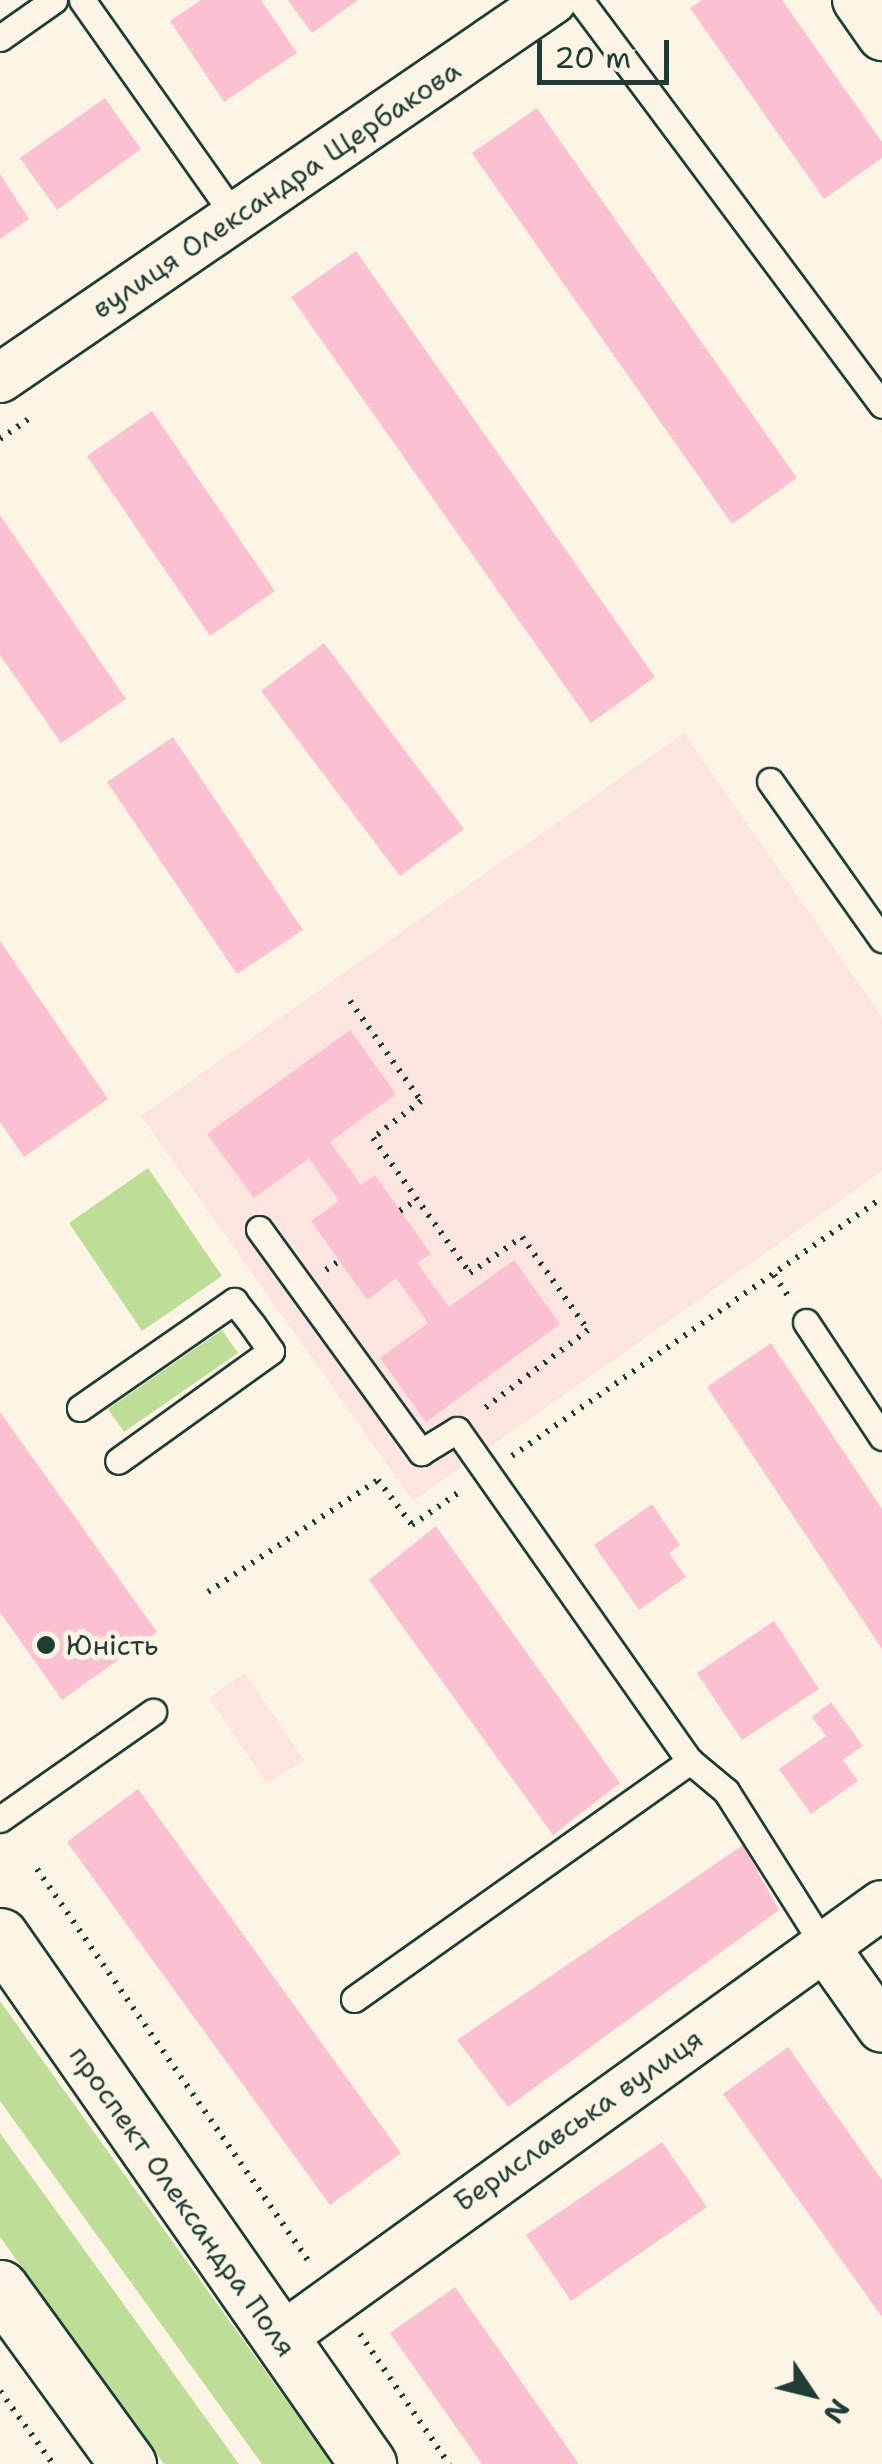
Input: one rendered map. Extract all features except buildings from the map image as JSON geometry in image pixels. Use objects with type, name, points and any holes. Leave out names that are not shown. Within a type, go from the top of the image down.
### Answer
[{"type":"main road","name":"проспект Олександра Поля","points":[[0,1936],[368,2464]]},
{"type":"main road","points":[[0,2288],[128,2464]]},
{"type":"street","name":"вулиця Олександра Щербакова","points":[[0,378],[552,0]]},
{"type":"street","points":[[857,0],[882,36]]},
{"type":"street","name":"Бериславська вулиця","points":[[278,2340],[882,1905]]},
{"type":"street","points":[[824,1946],[882,2028]]},
{"type":"lane","points":[[0,38],[54,0]]},
{"type":"lane","points":[[82,0],[235,217]]},
{"type":"lane","points":[[580,0],[882,405]]},
{"type":"lane","points":[[770,781],[882,939]]},
{"type":"lane","points":[[260,1229],[421,1452],[456,1430],[690,1762],[726,1791],[824,1946]]},
{"type":"lane","points":[[80,1408],[234,1301],[271,1350],[118,1461]]},
{"type":"lane","points":[[806,1322],[882,1437]]},
{"type":"lane","points":[[0,1819],[152,1712]]},
{"type":"lane","points":[[354,1999],[690,1762]]},
{"type":"path","points":[[350,1001],[421,1101],[372,1138],[470,1273],[522,1237],[588,1330],[456,1430]]},
{"type":"path","points":[[208,1592],[378,1480],[412,1524],[882,1198]]},
{"type":"path","points":[[400,1211],[417,1199]]},
{"type":"path","points":[[37,1869],[450,2464]]},
{"type":"path","points":[[0,2390],[54,2464]]},
{"type":"shaded area","points":[[684,733],[882,1017],[882,1171],[413,1501],[141,1116]]},
{"type":"shaded area","points":[[245,1673],[304,1760],[267,1784],[209,1698]]},
{"type":"green space","points":[[148,1168],[222,1276],[142,1331],[69,1223]]},
{"type":"green space","points":[[222,1330],[238,1353],[124,1432],[108,1409]]},
{"type":"green space","points":[[0,2001],[332,2464],[262,2464],[0,2101]]},
{"type":"green space","points":[[0,2133],[239,2464],[164,2464],[0,2237]]},
{"type":"place","name":"Юність","points":[[46,1645]]}]
